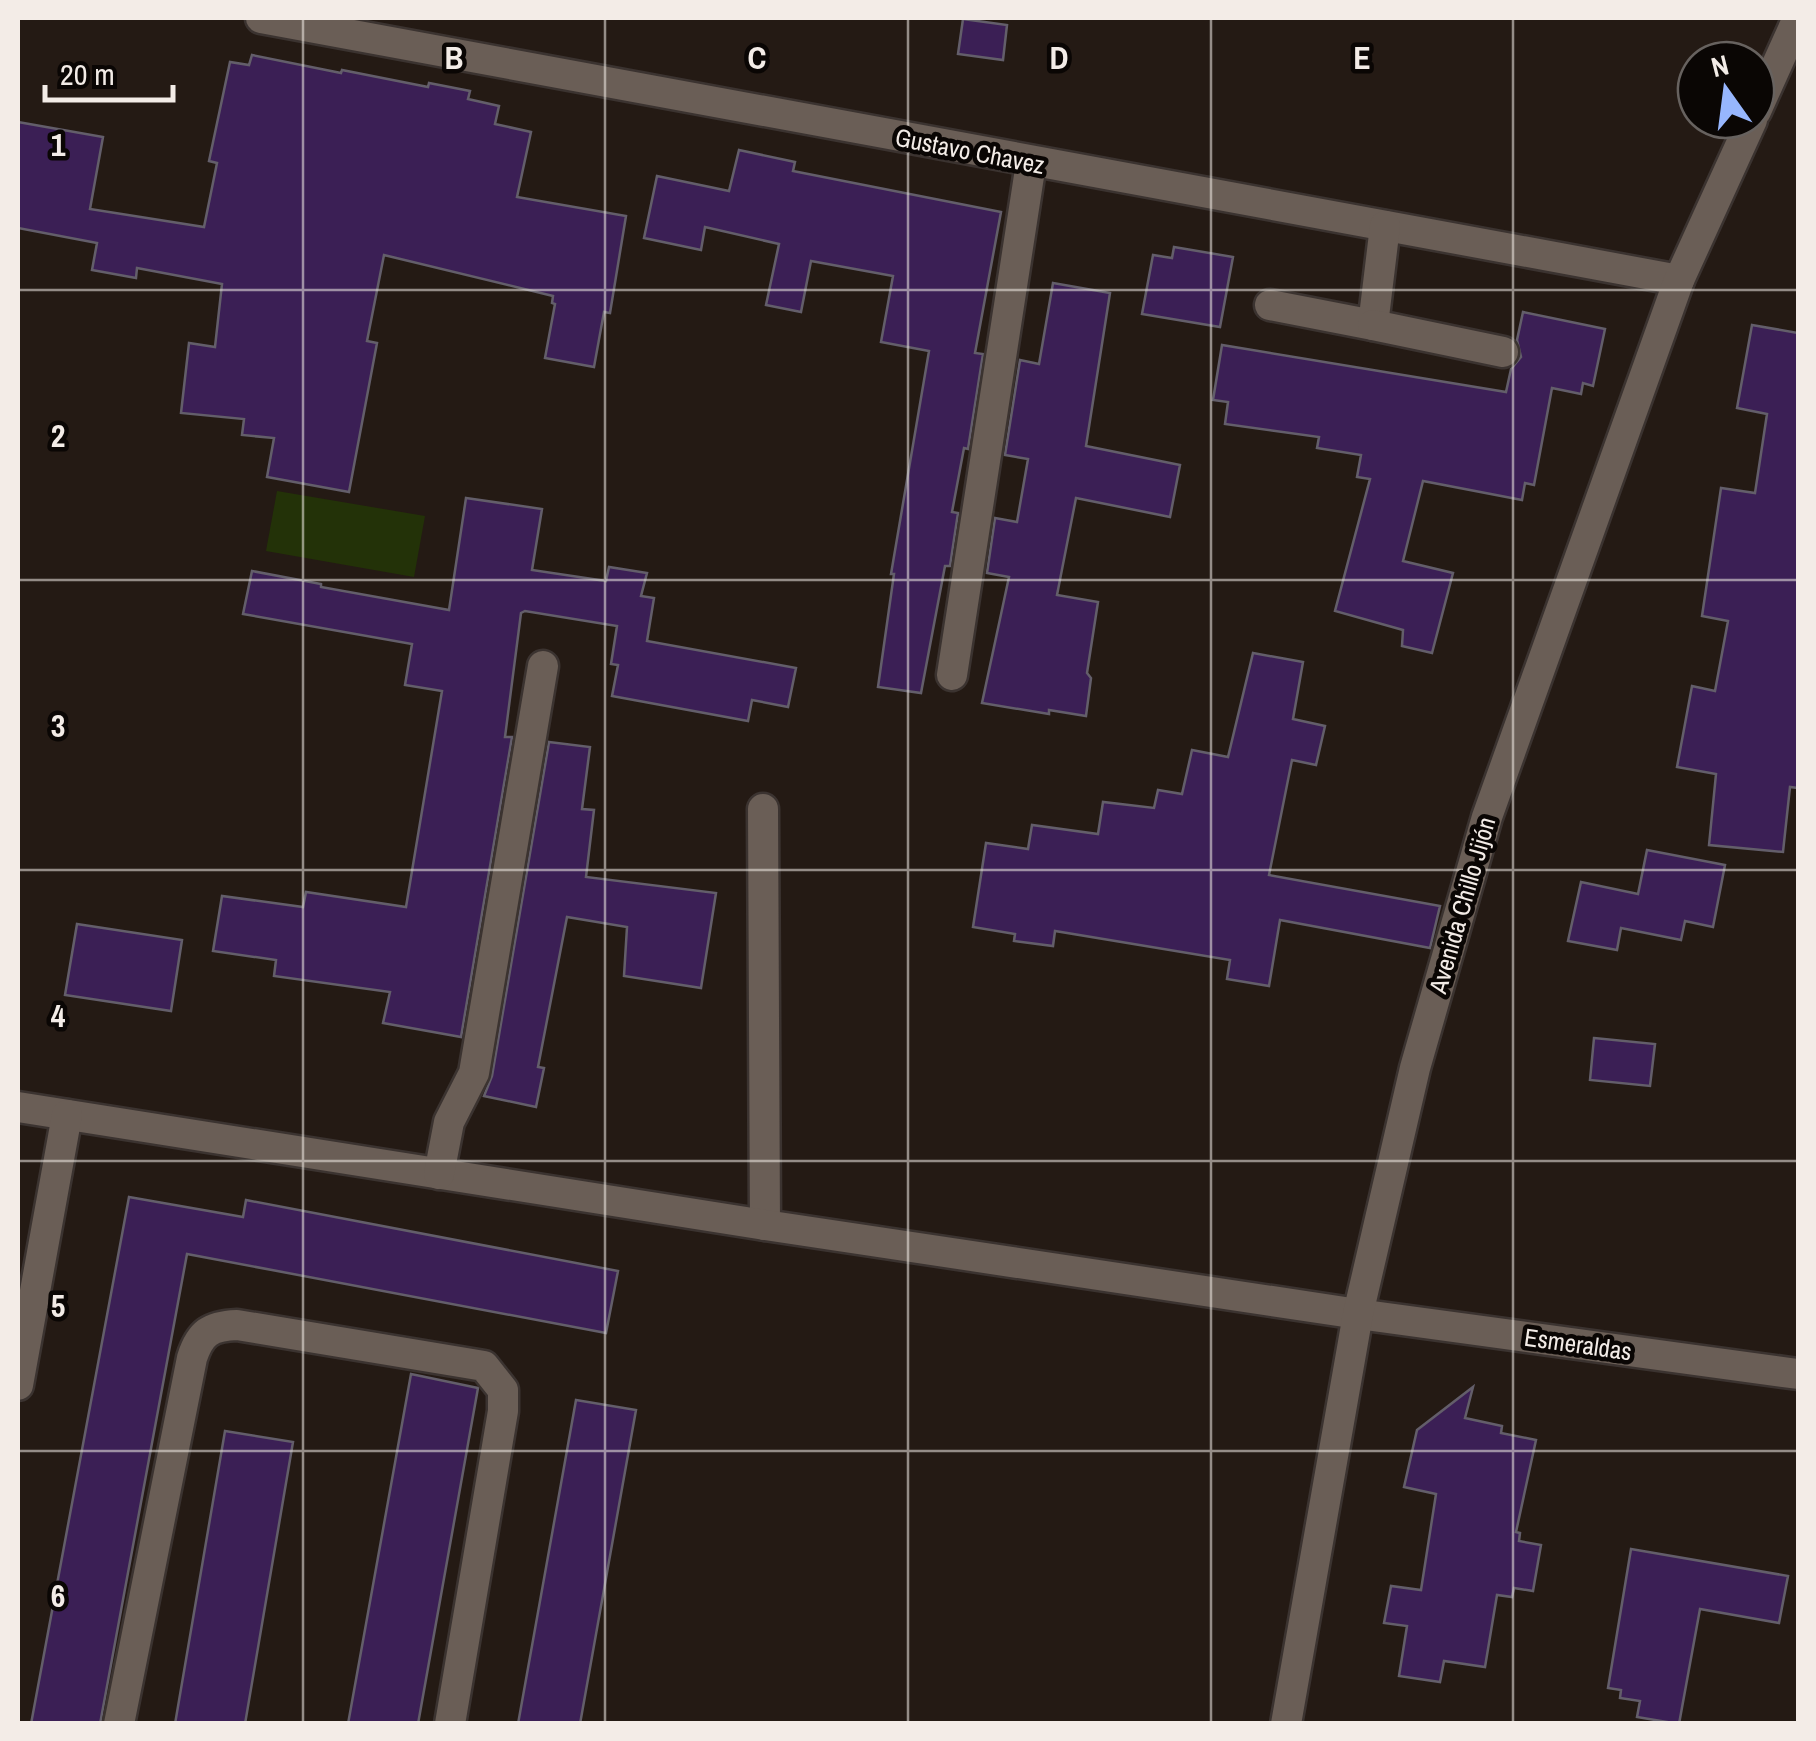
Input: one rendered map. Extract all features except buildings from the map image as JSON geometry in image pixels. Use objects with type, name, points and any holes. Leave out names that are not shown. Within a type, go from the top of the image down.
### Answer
[{"type":"street","name":"Gustavo Chavez","points":[[261,18],[1679,280]]},
{"type":"street","points":[[1776,67],[1798,18]]},
{"type":"street","name":"Avenida Chillo Jijón","points":[[1286,1724],[1358,1314],[1415,1068],[1487,817],[1679,280],[1743,140]]},
{"type":"street","points":[[952,674],[1032,163]]},
{"type":"street","points":[[1373,325],[1385,226]]},
{"type":"street","points":[[1270,305],[1502,352]]},
{"type":"street","points":[[439,1174],[449,1122],[474,1073],[543,666]]},
{"type":"street","points":[[764,809],[765,1225]]},
{"type":"street","name":"Esmeraldas","points":[[18,1106],[765,1225],[1358,1314],[1798,1374]]},
{"type":"street","points":[[18,1384],[67,1115]]},
{"type":"street","points":[[119,1724],[192,1358],[198,1340],[206,1332],[217,1325],[237,1325],[484,1366],[502,1390],[503,1411],[450,1724]]},
{"type":"green space","points":[[277,491],[425,516],[414,577],[266,551]]}]
